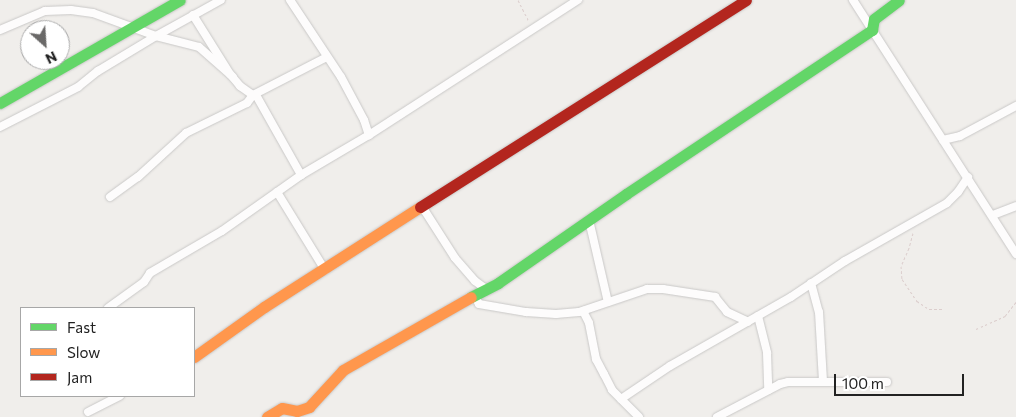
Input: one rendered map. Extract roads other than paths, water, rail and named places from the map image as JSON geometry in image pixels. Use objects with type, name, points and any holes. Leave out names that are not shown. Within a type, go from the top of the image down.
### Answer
[{"type":"street","points":[[0,103],[12,98],[180,0]]},
{"type":"street","points":[[0,128],[78,87],[98,71],[221,0]]},
{"type":"street","points":[[290,0],[341,77],[364,120],[369,135]]},
{"type":"street","points":[[109,307],[144,282],[150,273],[222,230],[301,175],[369,135],[578,0]]},
{"type":"street","points":[[195,356],[264,308],[424,208],[572,110],[746,0]]},
{"type":"street","points":[[853,0],[942,140],[968,176],[1016,254]]},
{"type":"street","points":[[267,417],[282,408],[297,411],[309,408],[343,370],[430,322],[474,295],[498,284],[589,220],[872,30],[874,19],[900,0]]},
{"type":"street","points":[[0,30],[53,10],[93,13],[130,28],[199,47],[233,77]]},
{"type":"street","points":[[193,15],[233,77],[240,86],[255,95],[301,175]]},
{"type":"street","points":[[110,197],[138,177],[186,133],[247,103],[255,95],[326,57]]},
{"type":"street","points":[[942,140],[960,136],[1016,106]]},
{"type":"street","points":[[621,399],[670,366],[748,322],[845,261],[954,198],[968,176]]},
{"type":"street","points":[[277,192],[325,270]]},
{"type":"street","points":[[993,215],[1016,206]]},
{"type":"street","points":[[424,208],[455,258],[475,281],[486,289]]},
{"type":"street","points":[[589,220],[608,302]]},
{"type":"street","points":[[811,283],[819,312],[823,381]]},
{"type":"street","points":[[474,295],[479,304],[526,312],[556,314],[583,311],[647,289],[663,289],[715,297],[727,312],[748,322]]},
{"type":"street","points":[[583,311],[589,323],[596,359],[612,390],[639,417]]},
{"type":"street","points":[[758,316],[767,353],[768,390]]},
{"type":"street","points":[[717,417],[768,390],[788,382],[887,382]]},
{"type":"street","points":[[88,412],[118,397]]}]
